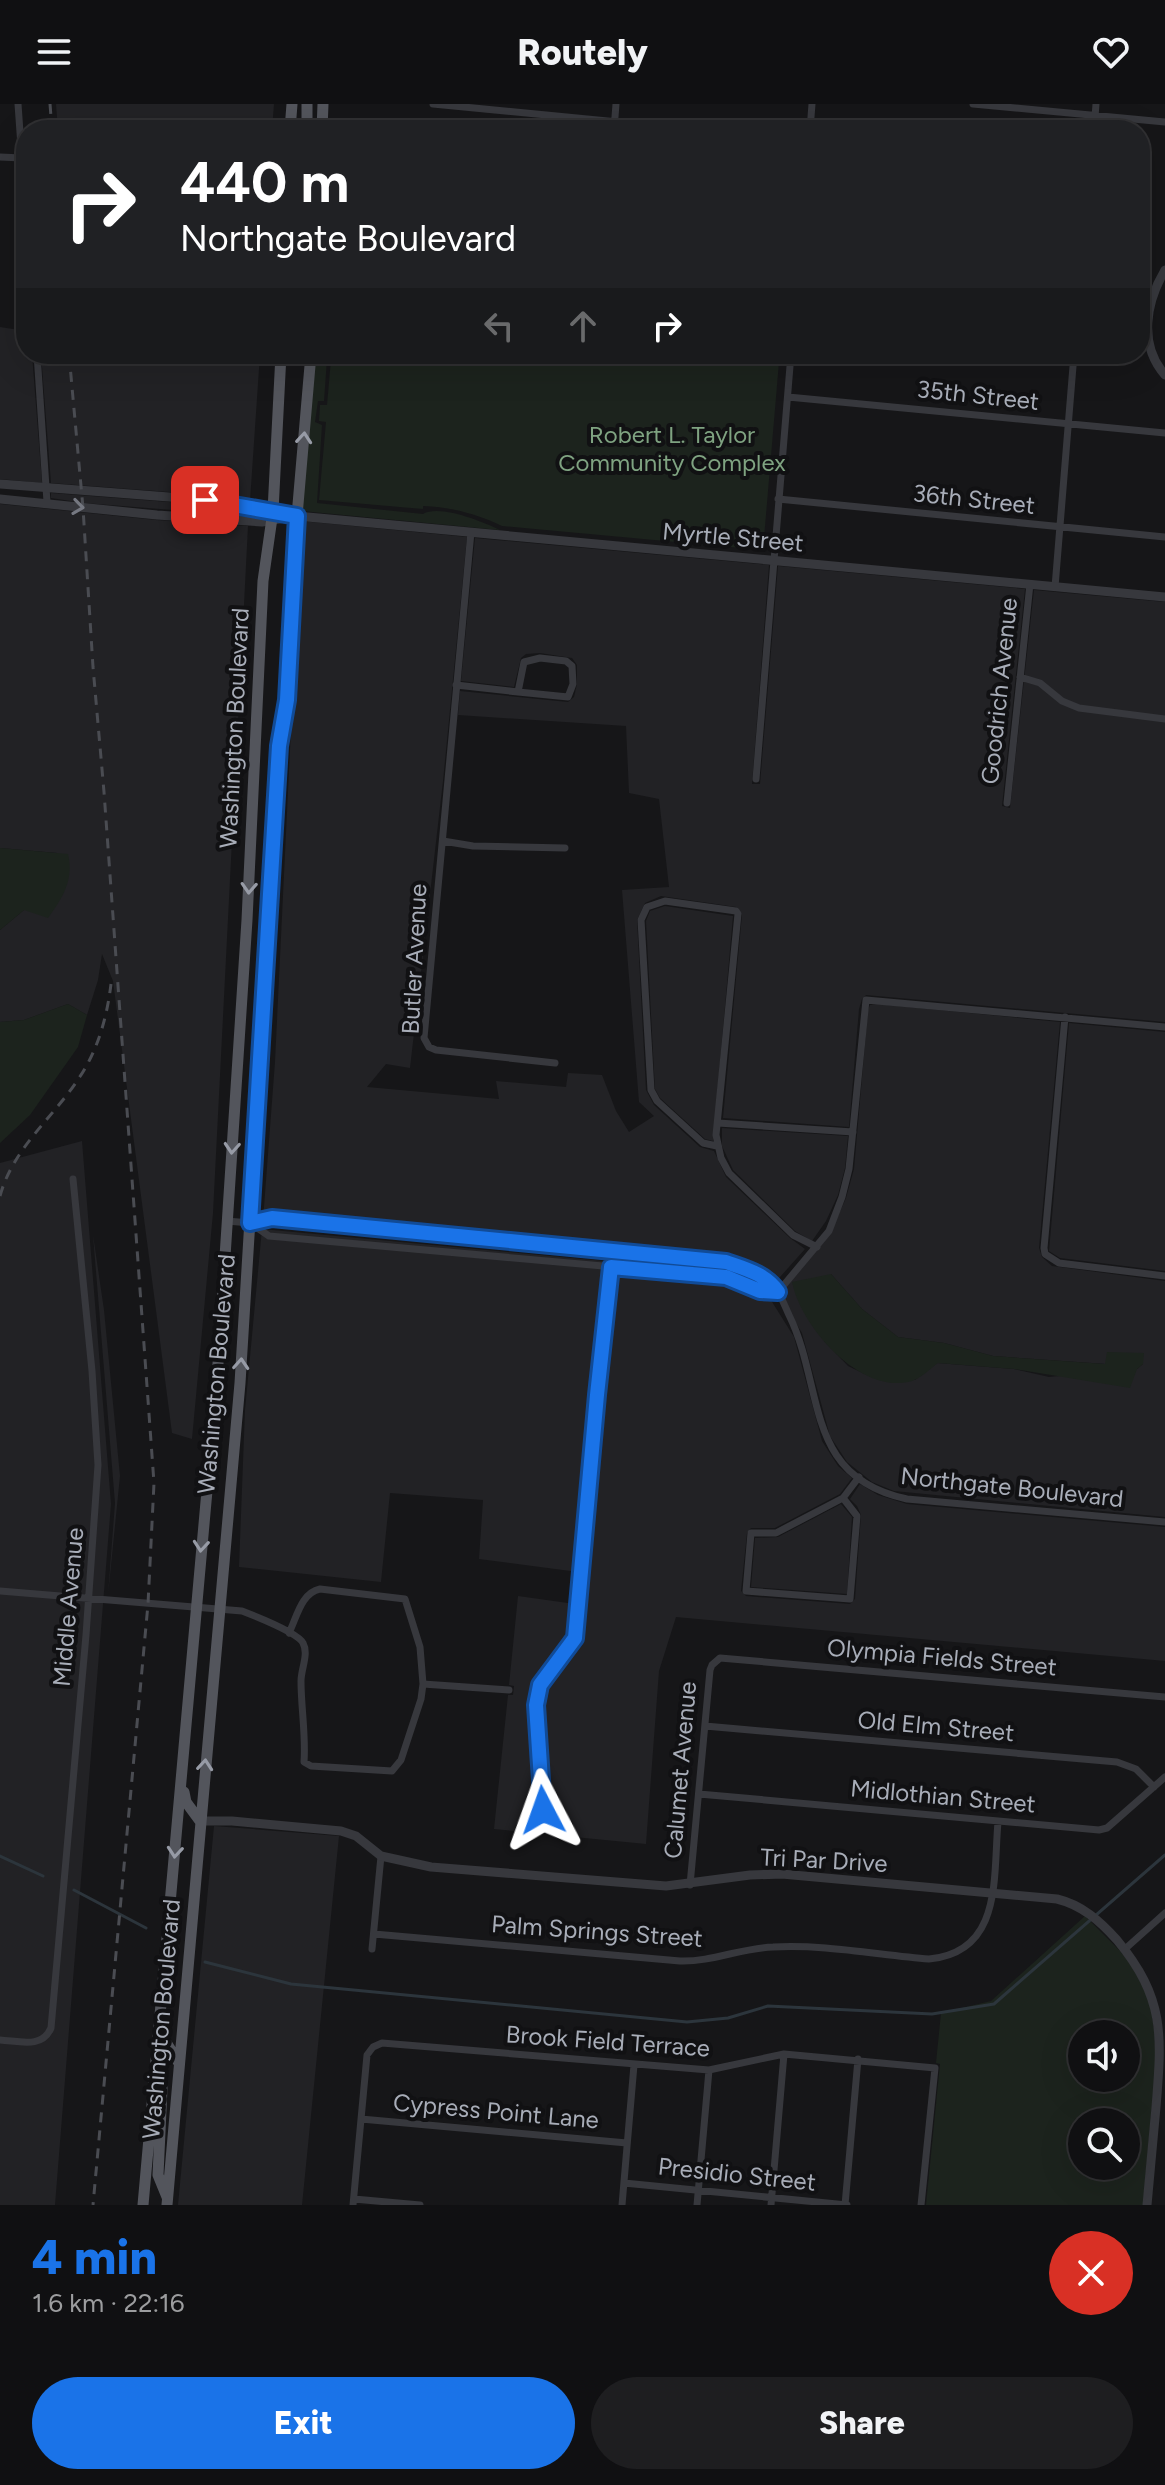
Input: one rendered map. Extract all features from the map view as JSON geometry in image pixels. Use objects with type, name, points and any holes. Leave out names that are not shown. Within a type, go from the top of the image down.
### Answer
[{"type":"main road","name":"Washington Boulevard","points":[[143,2205],[217,1379],[248,907],[263,581],[272,516],[280,364]]},
{"type":"main road","name":"Washington Boulevard","points":[[167,2201],[240,1383],[279,746],[288,686],[297,516],[310,364]]},
{"type":"main road","points":[[189,1691],[191,1709],[184,1796],[200,1821]]},
{"type":"main road","points":[[167,1943],[170,1958],[164,2039],[179,2063]]},
{"type":"main road","points":[[155,2072],[162,2088],[158,2175],[167,2201]]},
{"type":"street","points":[[433,104],[565,120]]},
{"type":"street","points":[[973,104],[1142,120]]},
{"type":"street","points":[[1095,120],[1096,104]]},
{"type":"street","points":[[1150,303],[1165,270]]},
{"type":"street","points":[[1150,343],[1165,375]]},
{"type":"street","points":[[38,364],[47,502]]},
{"type":"street","points":[[756,779],[790,364]]},
{"type":"street","name":"Goodrich Avenue","points":[[1055,587],[1073,364]]},
{"type":"street","name":"35th Street","points":[[788,397],[1165,433]]},
{"type":"street","name":"Myrtle Street","points":[[0,484],[221,501],[272,516],[1165,597]]},
{"type":"street","name":"Myrtle Street","points":[[0,499],[262,522],[272,516]]},
{"type":"street","name":"36th Street","points":[[778,499],[1165,537]]},
{"type":"street","name":"Butler Avenue","points":[[471,532],[426,1043],[436,1050],[555,1063]]},
{"type":"street","name":"Goodrich Avenue","points":[[1007,803],[1030,584]]},
{"type":"street","points":[[456,685],[518,692],[568,697],[573,684],[572,666],[556,659],[526,659],[518,692]]},
{"type":"street","points":[[1020,677],[1040,683],[1062,701],[1079,708],[1165,719]]},
{"type":"street","points":[[443,841],[473,846],[565,848]]},
{"type":"street","points":[[717,1146],[703,1143],[657,1101],[651,1090],[641,920],[647,907],[661,901],[736,911],[738,914],[717,1146],[729,1173],[793,1235],[817,1247]]},
{"type":"street","points":[[778,1292],[829,1231],[842,1197],[849,1169],[866,1000],[1165,1027]]},
{"type":"street","points":[[1065,1017],[1045,1254],[1059,1263],[1165,1276]]},
{"type":"street","points":[[718,1123],[853,1132]]},
{"type":"street","name":"Middle Avenue","points":[[0,2040],[37,2042],[47,2036],[52,2022],[89,1598],[98,1465],[73,1179]]},
{"type":"street","name":"Northgate Boulevard","points":[[227,1221],[250,1223],[272,1218],[726,1262],[758,1273],[772,1283],[798,1335],[826,1439],[841,1463],[879,1491],[907,1499],[1165,1522]]},
{"type":"street","name":"Northgate Boulevard","points":[[250,1223],[269,1236],[726,1277],[760,1291],[778,1292]]},
{"type":"street","points":[[543,1810],[536,1705],[540,1685],[575,1638],[611,1267]]},
{"type":"street","points":[[843,1498],[857,1516],[850,1599],[746,1591],[751,1533],[776,1533],[843,1498],[859,1477]]},
{"type":"street","points":[[0,1591],[242,1611],[300,1639],[305,1647],[301,1682],[306,1734],[304,1762],[392,1771],[401,1760],[423,1684],[420,1647],[405,1599],[314,1590],[305,1597],[289,1633]]},
{"type":"street","name":"Olympia Fields Street","points":[[715,1661],[726,1657],[1165,1697]]},
{"type":"street","name":"Calumet Avenue","points":[[690,1885],[710,1670],[715,1661]]},
{"type":"street","points":[[423,1684],[509,1690]]},
{"type":"street","name":"Old Elm Street","points":[[705,1726],[1117,1762],[1136,1769],[1154,1787]]},
{"type":"street","name":"Midlothian Street","points":[[699,1794],[1102,1830],[1165,1777]]},
{"type":"street","name":"Tri Par Drive","points":[[200,1821],[341,1831],[356,1836],[381,1856],[431,1867],[643,1885],[690,1885],[750,1875],[782,1874],[1057,1899],[1085,1910],[1125,1949],[1147,1982],[1159,2018],[1160,2110],[1147,2205]]},
{"type":"street","name":"Palm Springs Street","points":[[374,1934],[680,1961],[778,1946],[929,1959],[952,1955],[973,1942],[989,1917],[998,1822]]},
{"type":"street","points":[[372,1949],[381,1856]]},
{"type":"street","points":[[1125,1949],[1165,1913]]},
{"type":"street","name":"Brook Field Terrace","points":[[361,2119],[367,2055],[373,2047],[382,2043],[709,2070],[784,2054],[935,2068],[921,2205]]},
{"type":"street","points":[[771,2201],[784,2054]]},
{"type":"street","points":[[846,2205],[858,2059]]},
{"type":"street","points":[[622,2205],[634,2065]]},
{"type":"street","points":[[697,2205],[709,2070]]},
{"type":"street","points":[[361,2119],[354,2202],[420,2205]]},
{"type":"street","name":"Cypress Point Lane","points":[[361,2119],[627,2143]]},
{"type":"street","name":"Presidio Street","points":[[624,2183],[771,2201],[846,2205]]},
{"type":"shaded area","points":[[56,104],[274,104],[273,120],[57,120]]},
{"type":"shaded area","points":[[0,327],[16,329],[16,364],[33,364],[42,483],[0,479]]},
{"type":"shaded area","points":[[42,364],[259,364],[250,501],[222,496],[51,483]]},
{"type":"shaded area","points":[[51,493],[221,506],[249,511],[249,516],[84,503],[51,498]]},
{"type":"shaded area","points":[[0,504],[248,526],[213,1213],[192,1439],[172,1433],[113,981],[102,954],[87,1015],[68,1004],[24,1020],[0,1022],[0,930],[24,910],[57,853],[0,848]]},
{"type":"shaded area","points":[[301,521],[467,537],[410,1068],[386,1064],[367,1087],[499,1099],[496,1081],[566,1087],[568,1073],[602,1075],[616,1111],[629,1132],[654,1116],[639,1102],[622,890],[669,887],[659,799],[629,793],[626,726],[458,715],[460,691],[568,702],[574,697],[577,684],[577,665],[572,658],[540,653],[526,654],[521,658],[514,687],[461,681],[475,538],[769,565],[752,784],[760,784],[778,566],[1025,589],[1002,806],[1010,808],[1034,590],[1165,602],[1165,1022],[866,995],[859,1009],[849,1127],[723,1118],[742,915],[736,907],[661,896],[645,903],[637,920],[646,1090],[654,1105],[700,1147],[714,1151],[726,1177],[805,1249],[772,1286],[737,1266],[263,1220],[275,1062]]},
{"type":"shaded area","points":[[665,906],[733,916],[713,1141],[705,1139],[660,1098],[655,1089],[646,921],[650,911]]},
{"type":"shaded area","points":[[870,1005],[1060,1022],[1039,1248],[1042,1257],[1052,1266],[1165,1281],[1165,1517],[894,1491],[872,1482],[847,1462],[830,1436],[802,1333],[778,1293],[833,1227],[846,1198],[854,1169]],"holes":[[[831,1274],[862,1309],[898,1337],[944,1343],[993,1356],[1106,1364],[1143,1353],[1143,1364],[1137,1369],[1049,1377],[1014,1369],[937,1363],[915,1380],[871,1377],[848,1366],[824,1341]]]},
{"type":"shaded area","points":[[1069,1023],[1165,1032],[1165,1271],[1060,1258],[1049,1251]]},
{"type":"shaded area","points":[[722,1128],[848,1136],[838,1195],[812,1241],[795,1231],[733,1170],[722,1146]]},
{"type":"shaded area","points":[[82,1141],[111,1504],[55,2205],[0,2205],[0,1163]]},
{"type":"shaded area","points":[[262,1229],[604,1261],[578,1572],[479,1559],[483,1500],[390,1493],[381,1582],[239,1567],[245,1410]]},
{"type":"shaded area","points":[[93,1235],[104,1310],[120,1476],[108,1595],[115,1503]]},
{"type":"shaded area","points":[[612,1262],[726,1273],[749,1282],[769,1297],[794,1337],[822,1441],[838,1466],[852,1478],[840,1494],[775,1528],[751,1528],[747,1533],[741,1591],[746,1596],[850,1604],[855,1599],[861,1515],[850,1499],[860,1484],[878,1495],[907,1504],[1165,1527],[1165,1661],[676,1617],[659,1671],[646,1844],[494,1829],[508,1695],[513,1695],[514,1686],[509,1685],[518,1596],[575,1604],[571,1636],[536,1682],[532,1704],[539,1815],[548,1814],[540,1705],[544,1687],[580,1639]]},
{"type":"shaded area","points":[[841,1504],[852,1517],[847,1594],[751,1587],[755,1538],[778,1537]]},
{"type":"shaded area","points":[[214,1826],[339,1836],[302,2205],[178,2205]]},
{"type":"green space","points":[[314,364],[327,364],[324,401],[318,401],[315,422],[322,425],[317,503],[423,514],[440,511],[500,530],[302,511]]},
{"type":"green space","name":"Robert L. Taylor Community Complex","points":[[331,364],[779,364],[763,550],[502,526],[464,512],[433,507],[423,506],[423,509],[319,500],[326,422],[319,421],[320,405],[327,405]]},
{"type":"green space","points":[[0,848],[68,854],[70,872],[66,888],[48,918],[24,910],[0,930]]},
{"type":"green space","points":[[68,1004],[87,1015],[78,1047],[30,1115],[0,1143],[0,1022],[24,1020]]},
{"type":"green space","points":[[831,1274],[862,1309],[898,1337],[944,1343],[993,1356],[1105,1364],[1107,1352],[1144,1353],[1143,1364],[1137,1369],[1130,1388],[1014,1369],[938,1363],[912,1381],[893,1383],[873,1378],[836,1354],[807,1319],[798,1300],[792,1282]]},
{"type":"green space","points":[[1085,1916],[1121,1952],[1135,1971],[1150,2002],[1157,2049],[1143,2205],[926,2205],[940,2064],[936,2063],[941,2013],[991,2001]]},
{"type":"waterway","points":[[205,1962],[291,1984],[687,2022],[728,2018],[768,2006],[932,2014],[994,2004],[1165,1855]]},
{"type":"waterway","points":[[0,1856],[43,1876]]},
{"type":"waterway","points":[[74,1890],[146,1928]]},
{"type":"railway","points":[[50,104],[51,120]]},
{"type":"railway","points":[[70,364],[154,1483],[148,1604],[93,2205]]},
{"type":"railway","points":[[0,1196],[14,1163],[86,1067],[101,1033],[111,984]]},
{"type":"route","points":[[205,500],[297,516],[287,700],[279,746],[250,1223],[272,1218],[726,1262],[758,1273],[778,1292],[760,1291],[726,1277],[611,1267],[575,1638],[540,1685],[536,1705],[543,1810]]}]
